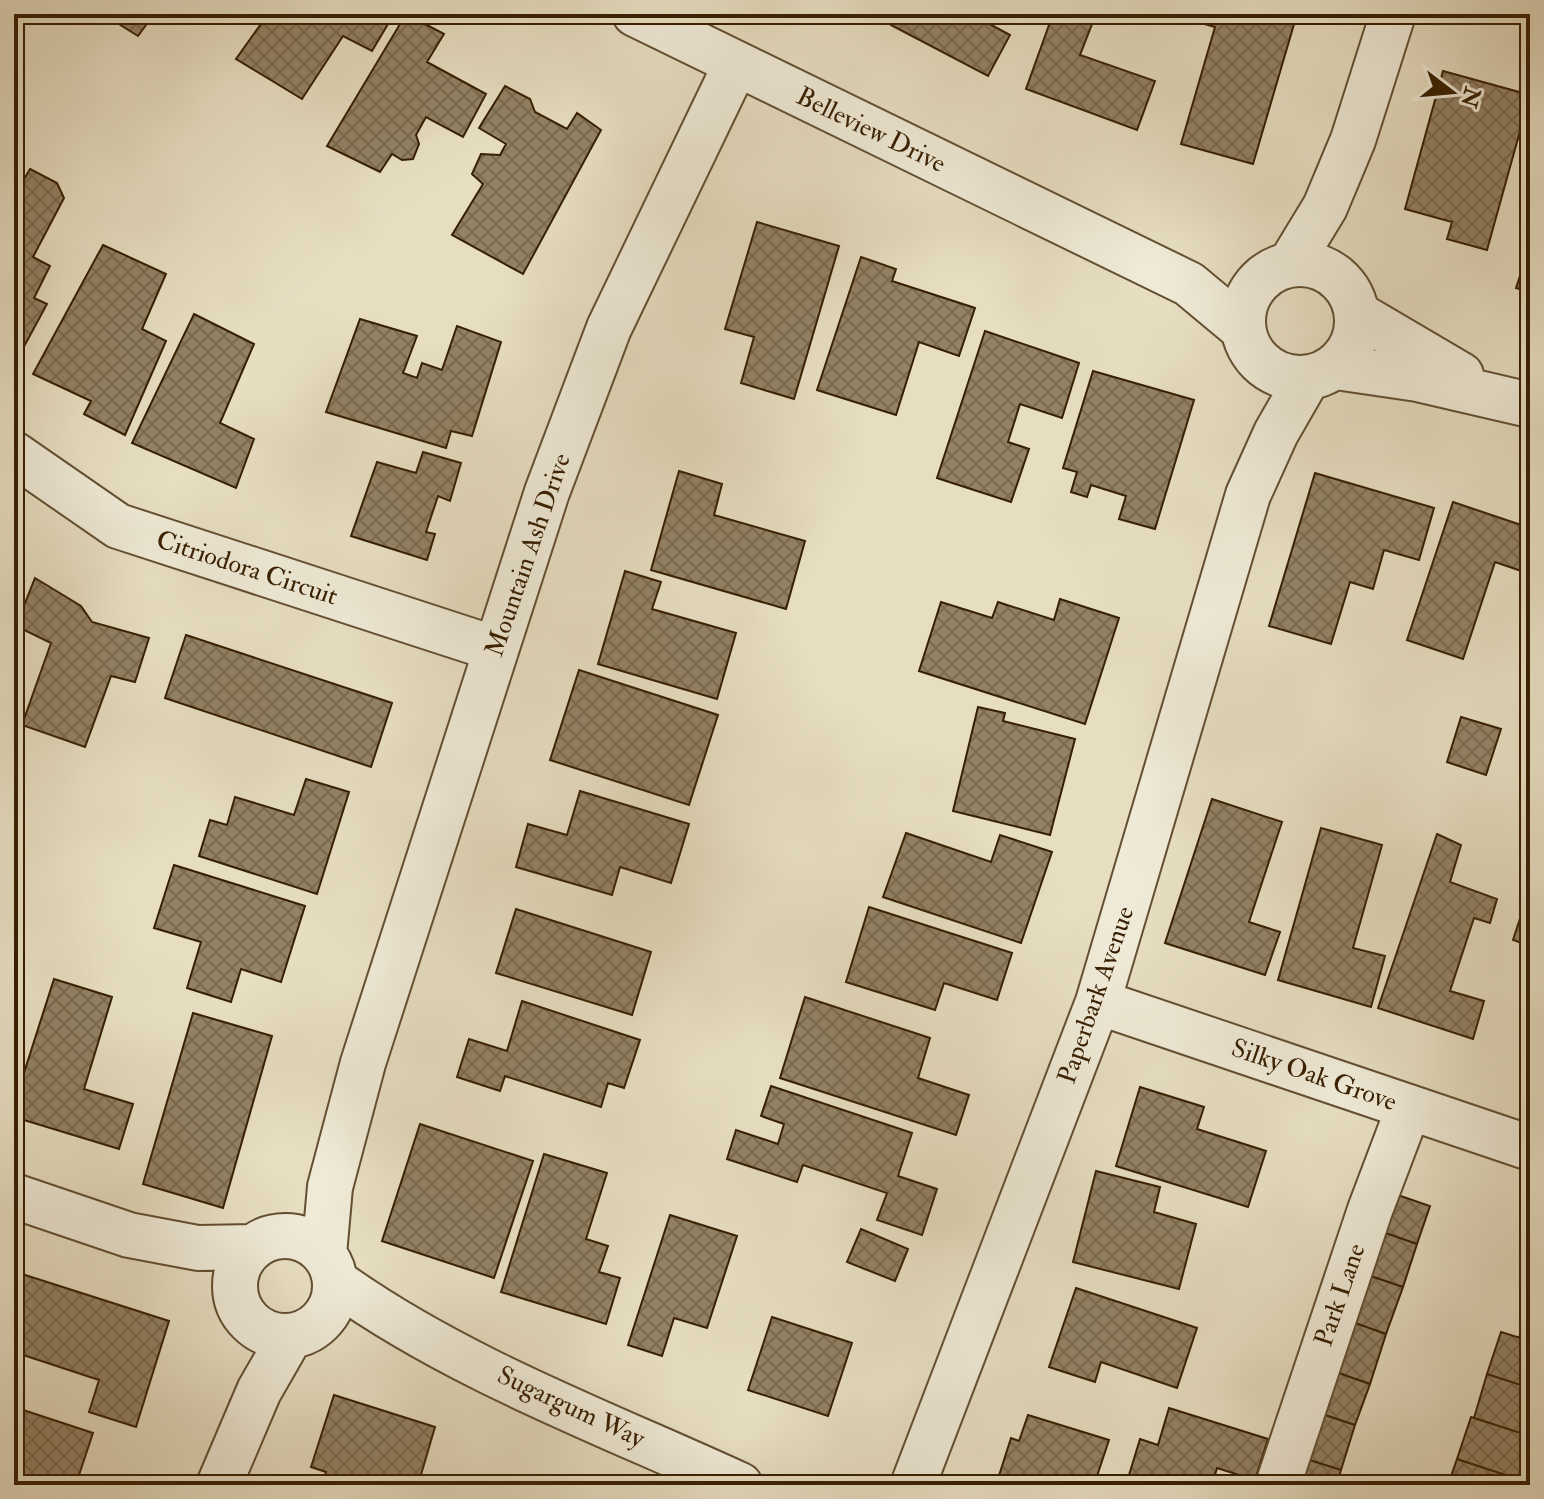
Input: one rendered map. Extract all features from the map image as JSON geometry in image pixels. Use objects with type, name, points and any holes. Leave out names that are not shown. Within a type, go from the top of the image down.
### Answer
[{"type":"street","name":"Belleview Drive","points":[[635,14],[1189,284],[1251,346]]},
{"type":"street","points":[[1393,14],[1353,140],[1325,207],[1278,269],[1249,293],[1243,313],[1251,346],[1293,379],[1321,373],[1518,402]]},
{"type":"street","name":"Mountain Ash Drive","points":[[329,1267],[330,1187],[363,1063],[547,492],[609,328],[736,64]]},
{"type":"street","points":[[1321,373],[1347,356],[1358,329],[1351,298],[1342,216],[1353,140]]},
{"type":"street","name":"Belleview Drive","points":[[1107,246],[1200,272],[1278,269]]},
{"type":"street","points":[[1278,269],[1306,263],[1331,271],[1351,298],[1428,359],[1518,402]]},
{"type":"street","name":"Paperbark Avenue","points":[[1248,495],[1262,398],[1251,346]]},
{"type":"street","name":"Paperbark Avenue","points":[[913,1485],[1098,1002],[1248,495],[1276,433],[1321,373]]},
{"type":"street","name":"Citriodora Circuit","points":[[14,454],[118,526],[496,649]]},
{"type":"street","name":"Silky Oak Grove","points":[[1098,1002],[1530,1148]]},
{"type":"street","name":"Mountain Ash Drive","points":[[269,1241],[315,1177],[363,1063]]},
{"type":"street","name":"Park Lane","points":[[1278,1485],[1355,1253],[1409,1107]]},
{"type":"street","points":[[14,1196],[129,1235],[198,1248],[303,1239],[329,1267],[331,1306],[304,1330],[259,1391],[219,1484]]},
{"type":"street","points":[[129,1235],[192,1268],[267,1334],[304,1330]]},
{"type":"street","points":[[219,1484],[241,1384],[242,1311],[235,1278],[244,1255],[269,1241]]},
{"type":"street","name":"Sugargum Way","points":[[329,1267],[379,1313],[445,1349],[740,1485]]},
{"type":"street","name":"Sugargum Way","points":[[304,1330],[375,1328],[445,1349]]},
{"type":"building","points":[[103,14],[154,14],[138,36]]},
{"type":"building","points":[[268,14],[394,14],[372,51],[343,36],[302,99],[236,59]]},
{"type":"building","points":[[406,14],[444,34],[427,62],[486,94],[463,137],[426,117],[416,135],[419,144],[413,159],[402,160],[392,154],[380,172],[327,146]]},
{"type":"building","points":[[897,14],[971,14],[1010,35],[988,76],[891,25]]},
{"type":"building","points":[[1053,14],[1096,14],[1080,55],[1155,81],[1137,130],[1026,89]]},
{"type":"building","points":[[1201,14],[1297,14],[1253,164],[1181,144],[1215,27],[1198,22]]},
{"type":"building","points":[[1443,71],[1530,95],[1487,250],[1447,239],[1452,222],[1405,209]]},
{"type":"building","points":[[505,86],[530,99],[535,112],[567,129],[577,113],[601,130],[523,274],[452,235],[483,184],[472,174],[481,154],[500,155],[506,144],[479,128]]},
{"type":"building","points":[[30,169],[57,183],[64,198],[33,257],[50,266],[34,298],[47,304],[20,354],[14,351],[14,177],[23,181]]},
{"type":"building","points":[[757,222],[839,246],[794,399],[741,383],[754,337],[725,329]]},
{"type":"building","points":[[103,245],[166,274],[142,329],[166,341],[125,435],[84,414],[91,401],[33,374]]},
{"type":"building","points":[[1530,245],[1530,292],[1516,288]]},
{"type":"building","points":[[861,257],[896,269],[892,281],[975,308],[959,356],[919,342],[896,415],[817,390]]},
{"type":"building","points":[[194,314],[254,344],[220,423],[254,439],[236,488],[132,443]]},
{"type":"building","points":[[360,319],[417,336],[403,373],[417,378],[422,363],[442,370],[457,326],[501,342],[472,436],[451,431],[446,448],[326,412]]},
{"type":"building","points":[[985,331],[1079,363],[1062,418],[1020,404],[1008,442],[1029,449],[1011,502],[937,478]]},
{"type":"building","points":[[1093,371],[1194,400],[1155,529],[1119,519],[1126,496],[1091,485],[1087,497],[1071,492],[1077,472],[1063,468]]},
{"type":"building","points":[[423,452],[461,463],[450,501],[438,496],[426,532],[435,534],[427,560],[351,536],[377,462],[416,473]]},
{"type":"building","points":[[679,471],[722,484],[714,515],[805,541],[786,609],[651,570]]},
{"type":"building","points":[[1315,473],[1434,508],[1419,560],[1384,550],[1373,589],[1350,582],[1331,644],[1269,626]]},
{"type":"building","points":[[1453,502],[1530,528],[1530,574],[1495,562],[1463,659],[1407,640]]},
{"type":"building","points":[[625,571],[661,582],[652,609],[736,633],[717,699],[598,664]]},
{"type":"building","points":[[35,578],[81,606],[92,622],[149,638],[135,682],[111,676],[85,747],[22,725],[51,643],[16,626]]},
{"type":"building","points":[[1060,599],[1119,618],[1085,724],[919,671],[941,602],[992,618],[998,602],[1054,620]]},
{"type":"building","points":[[186,635],[392,703],[371,767],[165,698]]},
{"type":"building","points":[[579,670],[718,715],[689,805],[550,760]]},
{"type":"building","points":[[978,707],[1005,713],[1003,721],[1075,739],[1050,835],[953,811]]},
{"type":"building","points":[[1461,717],[1501,729],[1486,775],[1447,762]]},
{"type":"building","points":[[306,779],[349,792],[317,894],[199,856],[210,820],[227,825],[235,797],[294,815]]},
{"type":"building","points":[[580,791],[689,824],[671,883],[620,867],[612,895],[516,867],[528,824],[567,835]]},
{"type":"building","points":[[1212,799],[1282,822],[1249,922],[1280,932],[1265,975],[1165,943]]},
{"type":"building","points":[[1321,828],[1382,845],[1353,948],[1385,956],[1371,1007],[1278,980]]},
{"type":"building","points":[[906,833],[991,862],[1000,835],[1052,852],[1021,943],[883,897]]},
{"type":"building","points":[[1437,834],[1461,845],[1450,882],[1497,899],[1490,923],[1474,918],[1450,991],[1484,1001],[1473,1039],[1378,1008]]},
{"type":"building","points":[[174,865],[305,906],[281,982],[241,969],[231,1002],[187,988],[201,942],[154,928]]},
{"type":"building","points":[[1530,888],[1530,946],[1513,940]]},
{"type":"building","points":[[869,907],[1012,953],[997,1000],[944,983],[935,1010],[846,982]]},
{"type":"building","points":[[516,909],[651,952],[632,1015],[496,973]]},
{"type":"building","points":[[54,979],[112,997],[84,1089],[133,1104],[119,1149],[14,1117],[14,1104]]},
{"type":"building","points":[[805,997],[930,1038],[918,1078],[969,1095],[956,1135],[780,1078]]},
{"type":"building","points":[[522,1001],[640,1040],[624,1088],[608,1083],[601,1107],[505,1076],[500,1091],[457,1077],[469,1039],[507,1051]]},
{"type":"building","points":[[193,1013],[272,1036],[223,1208],[143,1184]]},
{"type":"building","points":[[771,1086],[912,1133],[898,1176],[937,1189],[922,1235],[877,1220],[887,1193],[803,1165],[797,1182],[727,1159],[736,1130],[778,1144],[784,1124],[761,1116]]},
{"type":"building","points":[[1140,1087],[1204,1107],[1197,1129],[1266,1151],[1248,1207],[1116,1166]]},
{"type":"building","points":[[420,1124],[533,1161],[494,1278],[382,1241]]},
{"type":"building","points":[[544,1154],[607,1173],[586,1239],[608,1246],[599,1272],[620,1278],[606,1324],[501,1292]]},
{"type":"building","points":[[1096,1171],[1160,1187],[1154,1212],[1196,1224],[1179,1289],[1073,1262]]},
{"type":"building","points":[[1392,1193],[1430,1206],[1417,1244],[1380,1231]]},
{"type":"building","points":[[670,1215],[737,1236],[707,1328],[674,1318],[662,1356],[628,1345]]},
{"type":"building","points":[[861,1229],[908,1249],[895,1281],[847,1262]]},
{"type":"building","points":[[1380,1231],[1417,1244],[1403,1287],[1365,1274]]},
{"type":"building","points":[[22,1274],[169,1321],[136,1427],[89,1412],[99,1380],[14,1352],[14,1299]]},
{"type":"building","points":[[1365,1274],[1403,1287],[1386,1334],[1347,1320]]},
{"type":"building","points":[[1076,1288],[1197,1328],[1177,1388],[1101,1362],[1095,1382],[1049,1367]]},
{"type":"building","points":[[1530,1301],[1530,1341],[1519,1338]]},
{"type":"building","points":[[772,1317],[852,1343],[828,1416],[748,1390]]},
{"type":"building","points":[[1347,1320],[1386,1334],[1370,1384],[1330,1370]]},
{"type":"building","points":[[1501,1332],[1530,1341],[1530,1388],[1487,1374]]},
{"type":"building","points":[[1330,1370],[1370,1384],[1355,1425],[1316,1412]]},
{"type":"building","points":[[1487,1374],[1530,1388],[1530,1436],[1474,1418]]},
{"type":"building","points":[[334,1395],[435,1427],[418,1485],[392,1485],[364,1476],[361,1485],[322,1485],[326,1472],[311,1467]]},
{"type":"building","points":[[14,1407],[93,1433],[77,1481],[90,1485],[14,1485]]},
{"type":"building","points":[[1169,1408],[1268,1439],[1255,1480],[1217,1468],[1212,1485],[1126,1485],[1140,1439],[1158,1445]]},
{"type":"building","points":[[1316,1412],[1355,1425],[1341,1470],[1300,1457]]},
{"type":"building","points":[[1028,1415],[1109,1440],[1094,1485],[996,1485],[1011,1438],[1019,1441]]},
{"type":"building","points":[[1471,1417],[1530,1436],[1530,1483],[1457,1459]]},
{"type":"building","points":[[1300,1457],[1341,1470],[1336,1485],[1291,1485]]},
{"type":"building","points":[[1457,1459],[1530,1483],[1530,1485],[1448,1485]]}]
